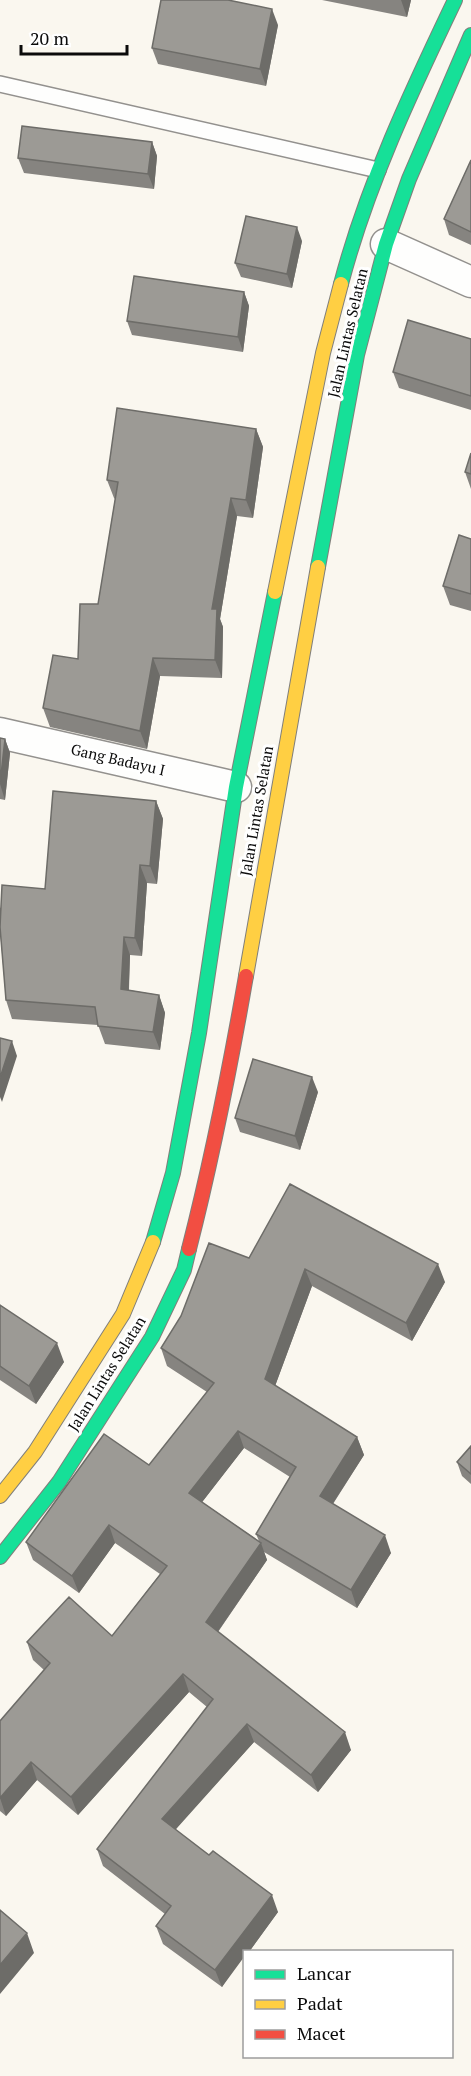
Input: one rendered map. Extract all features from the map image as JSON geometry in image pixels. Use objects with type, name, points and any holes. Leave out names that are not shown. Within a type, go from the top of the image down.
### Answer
[{"type":"highway","name":"Jalan Lintas Selatan","points":[[0,1496],[35,1452],[123,1314],[150,1254],[173,1173],[199,1033],[236,787],[285,565],[323,352],[353,238],[378,170],[455,0]]},
{"type":"highway","name":"Jalan Lintas Selatan","points":[[0,1557],[58,1482],[134,1366],[152,1337],[184,1270],[205,1185],[235,1039],[313,570],[357,355],[386,244],[409,179],[471,35]]},
{"type":"street","points":[[386,244],[471,282]]},
{"type":"street","name":"Gang Badayu I","points":[[0,733],[236,787]]},
{"type":"lane","points":[[0,84],[378,170]]},
{"type":"building","points":[[161,0],[228,0],[272,9],[260,69],[152,48]]},
{"type":"building","points":[[22,126],[152,142],[148,174],[18,158]]},
{"type":"building","points":[[471,160],[471,232],[444,219]]},
{"type":"building","points":[[246,216],[297,227],[287,274],[235,263]]},
{"type":"building","points":[[134,276],[244,292],[238,337],[127,321]]},
{"type":"building","points":[[408,320],[471,339],[471,396],[393,372]]},
{"type":"building","points":[[117,408],[256,429],[246,500],[231,498],[212,609],[217,609],[215,660],[153,658],[140,731],[43,708],[53,655],[78,659],[80,604],[98,604],[118,482],[107,480]]},
{"type":"building","points":[[471,453],[471,474],[465,472]]},
{"type":"building","points":[[459,535],[471,539],[471,594],[443,586]]},
{"type":"building","points":[[0,738],[5,739],[0,784]]},
{"type":"building","points":[[53,791],[156,801],[150,866],[140,865],[135,938],[124,937],[121,989],[159,995],[153,1032],[98,1026],[95,1007],[6,1000],[0,927],[2,885],[45,889]]},
{"type":"building","points":[[0,1038],[12,1041],[0,1078]]},
{"type":"building","points":[[253,1059],[312,1077],[295,1136],[235,1118]]},
{"type":"building","points":[[290,1184],[438,1264],[406,1323],[305,1269],[265,1379],[357,1437],[320,1496],[385,1535],[351,1590],[256,1534],[296,1467],[238,1431],[189,1493],[261,1543],[206,1622],[345,1732],[311,1775],[247,1724],[162,1819],[209,1855],[213,1851],[272,1895],[215,1970],[156,1926],[171,1906],[97,1849],[213,1699],[183,1674],[71,1797],[31,1762],[0,1798],[0,1721],[50,1663],[27,1642],[69,1597],[112,1636],[167,1566],[109,1525],[72,1576],[26,1542],[104,1434],[149,1465],[214,1383],[161,1348],[181,1316],[209,1243],[249,1258]]},
{"type":"building","points":[[0,1305],[57,1343],[29,1386],[0,1366]]},
{"type":"building","points":[[471,1446],[471,1474],[457,1462]]},
{"type":"building","points":[[0,1910],[27,1933],[0,1965]]},
{"type":"traffic: fast","points":[[341,284],[364,211],[391,139],[455,0]]},
{"type":"traffic: fast","points":[[318,567],[357,355],[386,244],[409,179],[471,35]]},
{"type":"traffic: fast","points":[[153,1242],[173,1173],[199,1033],[236,787],[275,592]]},
{"type":"traffic: fast","points":[[0,1557],[59,1482],[152,1337],[184,1270],[189,1249]]},
{"type":"traffic: slow","points":[[275,592],[323,353],[341,284]]},
{"type":"traffic: slow","points":[[246,976],[318,567]]},
{"type":"traffic: slow","points":[[0,1496],[35,1452],[123,1314],[153,1242]]},
{"type":"traffic: jam","points":[[189,1249],[220,1113],[246,976]]}]
